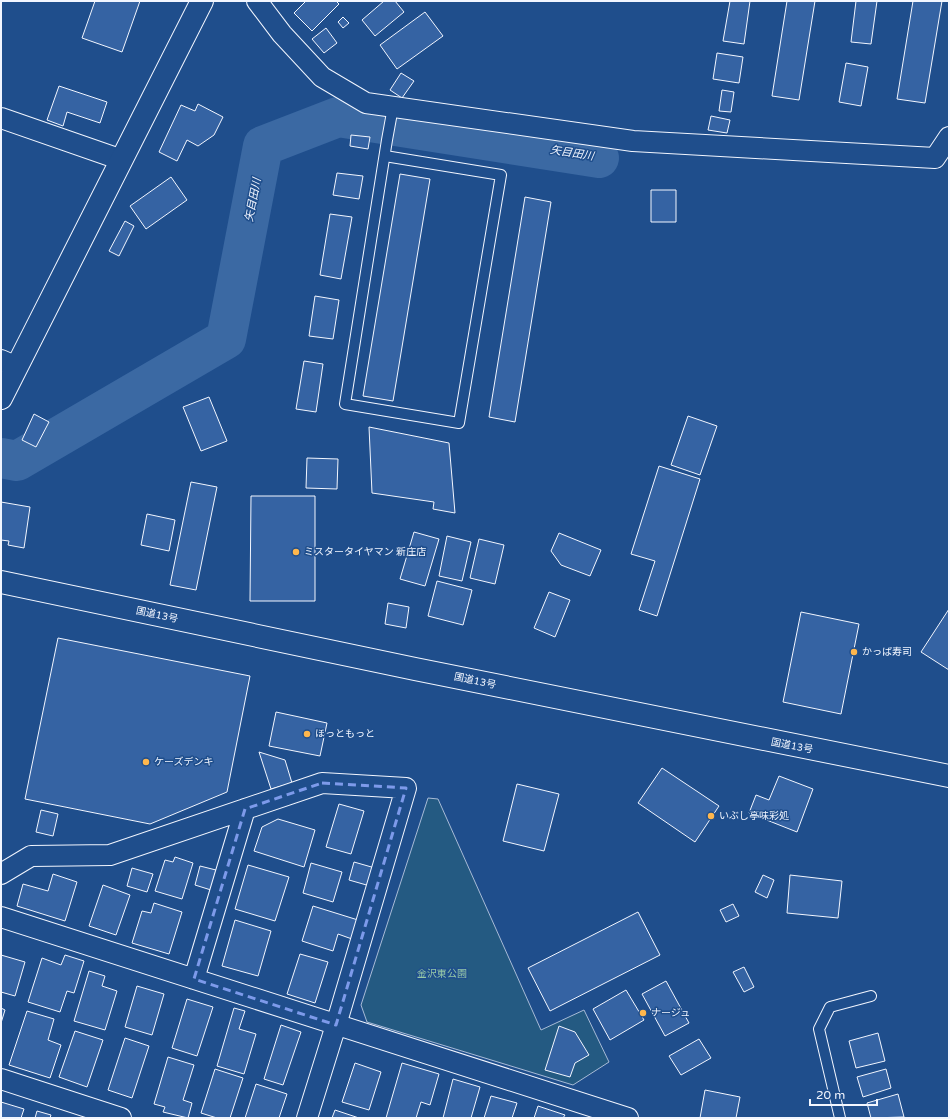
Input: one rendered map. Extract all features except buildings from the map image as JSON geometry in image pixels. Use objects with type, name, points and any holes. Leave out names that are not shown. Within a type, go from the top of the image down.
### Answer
[{"type":"main road","points":[[1,398],[9,364],[122,160],[202,1]]},
{"type":"main road","name":"国道13号","points":[[1,582],[438,674],[949,776]]},
{"type":"street","points":[[257,1],[282,34],[322,77],[366,103],[633,141],[935,158],[949,137]]},
{"type":"street","points":[[1,118],[122,160]]},
{"type":"street","points":[[1,874],[31,856],[110,855],[322,783],[406,788],[307,1118]]},
{"type":"street","points":[[194,979],[245,809]]},
{"type":"street","points":[[1,917],[628,1118]]},
{"type":"street","points":[[1,1079],[121,1118]]},
{"type":"lane","points":[[385,156],[501,175],[458,423],[345,404],[387,140],[393,107]]},
{"type":"lane","points":[[840,1118],[819,1029],[830,1007],[871,996]]},
{"type":"highlighted area","points":[[322,783],[406,788],[336,1025],[194,979],[245,809]]},
{"type":"green space","name":"金沢東公園","points":[[428,798],[438,799],[541,1030],[584,1010],[609,1062],[573,1085],[367,1022],[361,1005]]},
{"type":"waterway","name":"矢目田川","points":[[1,458],[17,461],[226,339],[263,146],[338,117],[599,158]]},
{"type":"place","name":"ミスタータイヤマン 新庄店","points":[[296,552]]},
{"type":"place","name":"かっぱ寿司","points":[[854,652]]},
{"type":"place","name":"ほっともっと","points":[[307,734]]},
{"type":"place","name":"ケーズデンキ","points":[[146,762]]},
{"type":"place","name":"いぶし亭味彩処","points":[[711,816]]},
{"type":"place","name":"ナージュ","points":[[643,1013]]}]
